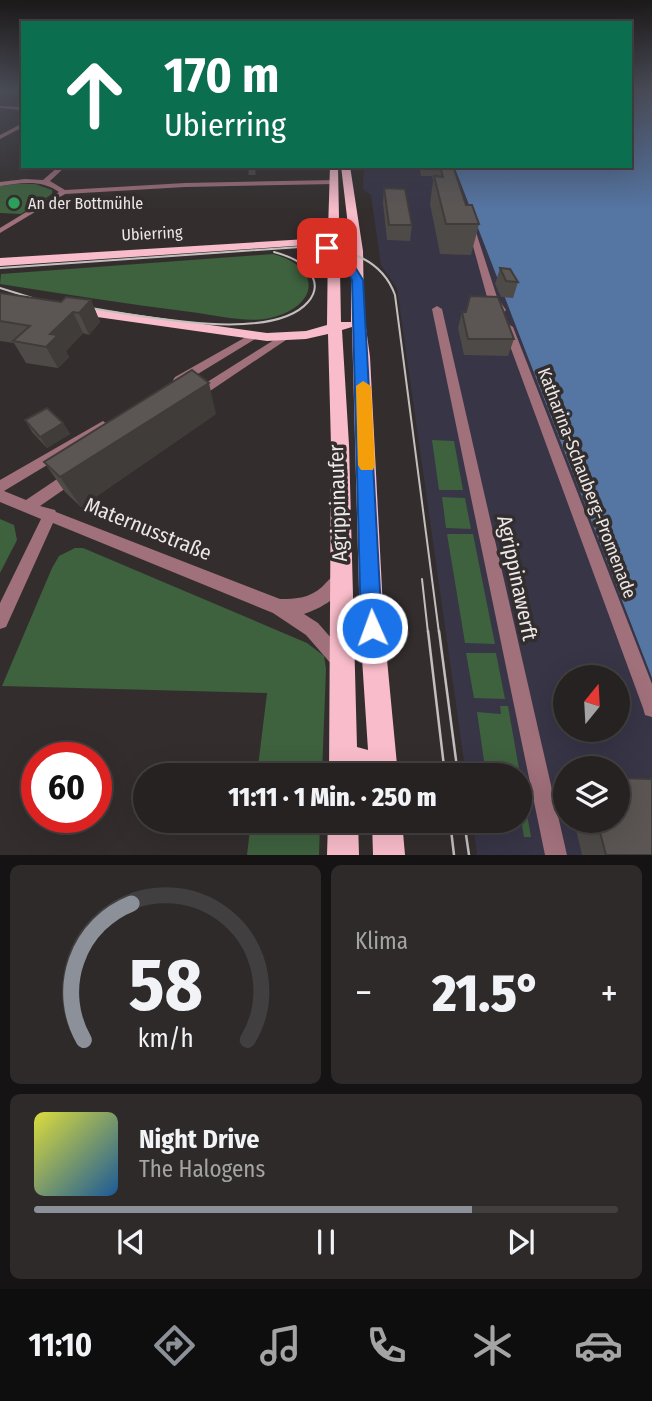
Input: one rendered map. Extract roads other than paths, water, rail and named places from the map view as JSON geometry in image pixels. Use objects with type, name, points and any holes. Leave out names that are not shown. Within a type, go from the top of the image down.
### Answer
[{"type":"main road","name":"Agrippinaufer","points":[[334,168],[343,763]]},
{"type":"main road","name":"Agrippinaufer","points":[[346,170],[357,251],[357,313],[362,357],[372,628],[383,763]]},
{"type":"main road","points":[[335,195],[351,195]]},
{"type":"main road","points":[[336,231],[348,234],[354,231]]},
{"type":"main road","name":"Ubierring","points":[[0,262],[307,242],[324,238],[336,231]]},
{"type":"main road","name":"Ubierring","points":[[307,242],[334,251]]},
{"type":"main road","points":[[334,251],[346,259],[357,275]]},
{"type":"main road","points":[[62,308],[321,344],[337,353]]},
{"type":"main road","points":[[282,338],[335,328],[351,321],[357,313]]},
{"type":"main road","points":[[343,833],[343,855]]},
{"type":"main road","points":[[388,833],[389,855]]},
{"type":"street","points":[[44,183],[61,168]]},
{"type":"street","points":[[252,175],[252,184]]},
{"type":"street","points":[[0,231],[63,191],[335,181]]},
{"type":"street","points":[[0,184],[44,183],[57,186],[63,191]]},
{"type":"street","name":"Katharina-Schauberg-Promenade","points":[[466,214],[492,297],[502,311],[652,708]]},
{"type":"street","name":"Agrippinawerft","points":[[437,309],[556,855]]},
{"type":"street","points":[[173,384],[253,336]]},
{"type":"street","points":[[189,399],[282,338]]},
{"type":"street","points":[[0,487],[115,418]]},
{"type":"street","points":[[27,506],[85,468]]},
{"type":"street","name":"Maternusstraße","points":[[0,496],[279,607],[313,629],[342,663]]},
{"type":"street","points":[[0,621],[50,514]]},
{"type":"street","name":"Maternusstraße","points":[[279,607],[292,609],[315,603],[340,580]]},
{"type":"water","points":[[632,131],[652,131],[652,678],[455,168],[632,168]]},
{"type":"tunnel","points":[[252,169],[252,175]]},
{"type":"tram line","points":[[0,268],[314,246],[340,250],[363,258],[373,265],[382,273],[395,295],[439,633]]},
{"type":"tram line","points":[[77,306],[198,323],[263,322],[289,315],[308,302],[315,285],[302,264],[274,252]]},
{"type":"tram line","points":[[0,288],[42,301]]},
{"type":"tram line","points":[[422,579],[428,633]]},
{"type":"tram line","points":[[428,631],[444,763]]},
{"type":"tram line","points":[[439,631],[456,763]]},
{"type":"tram line","points":[[451,833],[454,855]]},
{"type":"tram line","points":[[466,833],[469,855]]},
{"type":"place","name":"An der Bottmühle","points":[[14,203]]}]
